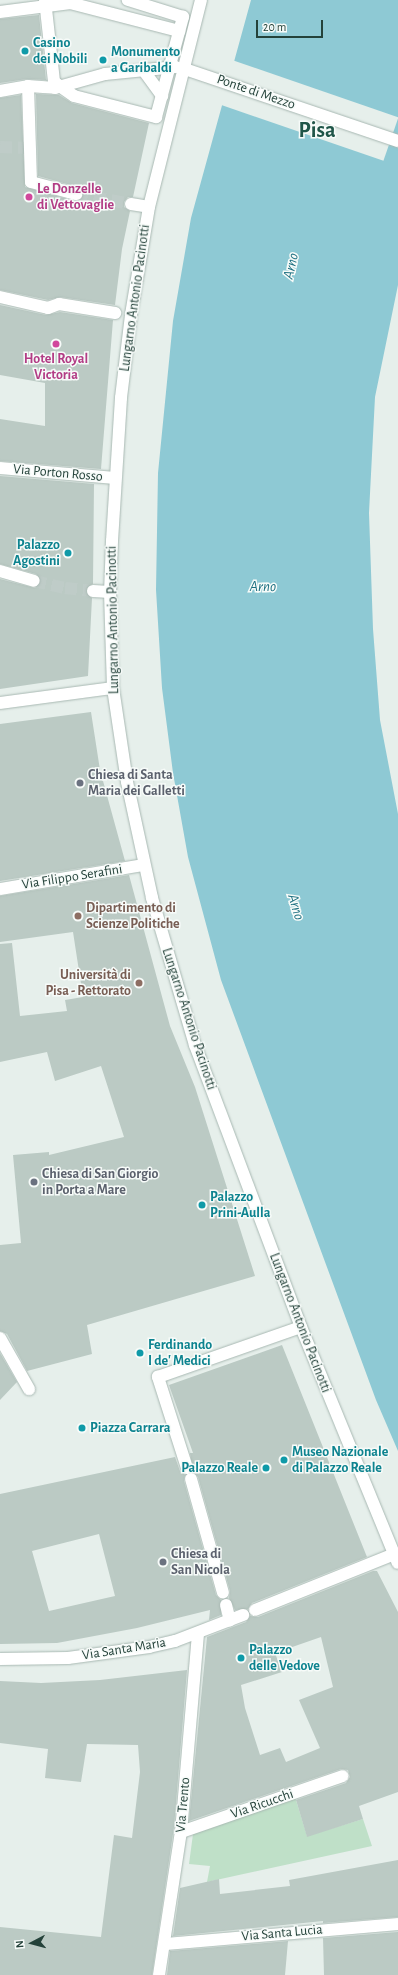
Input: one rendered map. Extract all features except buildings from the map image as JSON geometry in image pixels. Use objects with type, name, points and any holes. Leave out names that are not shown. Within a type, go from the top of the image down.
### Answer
[{"type":"street","points":[[0,91],[28,86],[57,88],[74,96],[156,117],[183,17],[128,0]]},
{"type":"street","name":"Lungarno Antonio Pacinotti","points":[[201,0],[182,68],[149,207],[131,315],[115,478],[110,592],[113,688],[127,782],[144,865],[172,972],[195,1045],[301,1327],[396,1559]]},
{"type":"street","points":[[0,12],[45,3],[70,1],[179,31]]},
{"type":"street","points":[[45,3],[54,82],[57,88]]},
{"type":"street","name":"Ponte di Mezzo","points":[[57,88],[105,74],[170,66],[210,76],[398,141]]},
{"type":"street","points":[[144,70],[162,96]]},
{"type":"street","points":[[28,86],[31,182],[76,194]]},
{"type":"street","points":[[131,204],[149,207]]},
{"type":"street","points":[[0,297],[48,308],[59,304],[115,313]]},
{"type":"street","name":"Via Porton Rosso","points":[[0,468],[115,478]]},
{"type":"street","points":[[0,571],[34,581]]},
{"type":"street","points":[[93,591],[110,592]]},
{"type":"street","points":[[0,703],[113,688]]},
{"type":"street","name":"Via Filippo Serafini","points":[[0,889],[144,865]]},
{"type":"street","points":[[230,1621],[189,1474],[158,1377],[301,1327]]},
{"type":"street","points":[[0,1338],[29,1389]]},
{"type":"street","points":[[255,1610],[396,1559]]},
{"type":"street","name":"Via Santa Maria","points":[[0,1659],[68,1658],[119,1652],[175,1641],[243,1615]]},
{"type":"street","name":"Via Trento","points":[[159,1975],[166,1944],[181,1832],[198,1633]]},
{"type":"street","name":"Via Ricucchi","points":[[181,1832],[343,1776]]},
{"type":"street","name":"Via Santa Lucia","points":[[166,1944],[398,1924]]},
{"type":"green space","points":[[295,1797],[307,1836],[363,1819],[372,1846],[207,1882],[210,1866],[189,1864],[193,1834]]},
{"type":"water","name":"Arno","points":[[251,0],[398,0],[398,285],[375,397],[369,513],[373,629],[380,720],[398,814],[398,1451],[376,1400],[221,980],[188,857],[173,773],[162,688],[156,590],[158,473],[173,321],[191,218]]},
{"type":"pier","points":[[232,60],[398,117],[383,161],[217,103]]},
{"type":"tunnel","points":[[0,147],[30,148]]},
{"type":"tunnel","points":[[76,194],[131,204]]},
{"type":"tunnel","points":[[34,581],[65,588],[93,591]]},
{"type":"place","name":"Casino dei Nobili","points":[[25,51]]},
{"type":"place","name":"Monumento a Garibaldi","points":[[103,60]]},
{"type":"place","name":"Le Donzelle di Vettovaglie","points":[[29,197]]},
{"type":"place","name":"Hotel Royal Victoria","points":[[56,344]]},
{"type":"place","name":"Palazzo Agostini","points":[[68,553]]},
{"type":"place","name":"Chiesa di Santa Maria dei Galletti","points":[[80,783]]},
{"type":"place","name":"Dipartimento di Scienze Politiche","points":[[78,916]]},
{"type":"place","name":"Università di Pisa - Rettorato","points":[[139,983]]},
{"type":"place","name":"Chiesa di San Giorgio in Porta a Mare","points":[[34,1182]]},
{"type":"place","name":"Palazzo Prini-Aulla","points":[[202,1205]]},
{"type":"place","name":"Ferdinando I de' Medici","points":[[140,1353]]},
{"type":"place","name":"Piazza Carrara","points":[[82,1428]]},
{"type":"place","name":"Museo Nazionale di Palazzo Reale","points":[[284,1460]]},
{"type":"place","name":"Palazzo Reale","points":[[266,1468]]},
{"type":"place","name":"Chiesa di San Nicola","points":[[163,1562]]},
{"type":"place","name":"Palazzo delle Vedove","points":[[241,1658]]},
{"type":"district","name":"Pisa","points":[[317,131]]}]
